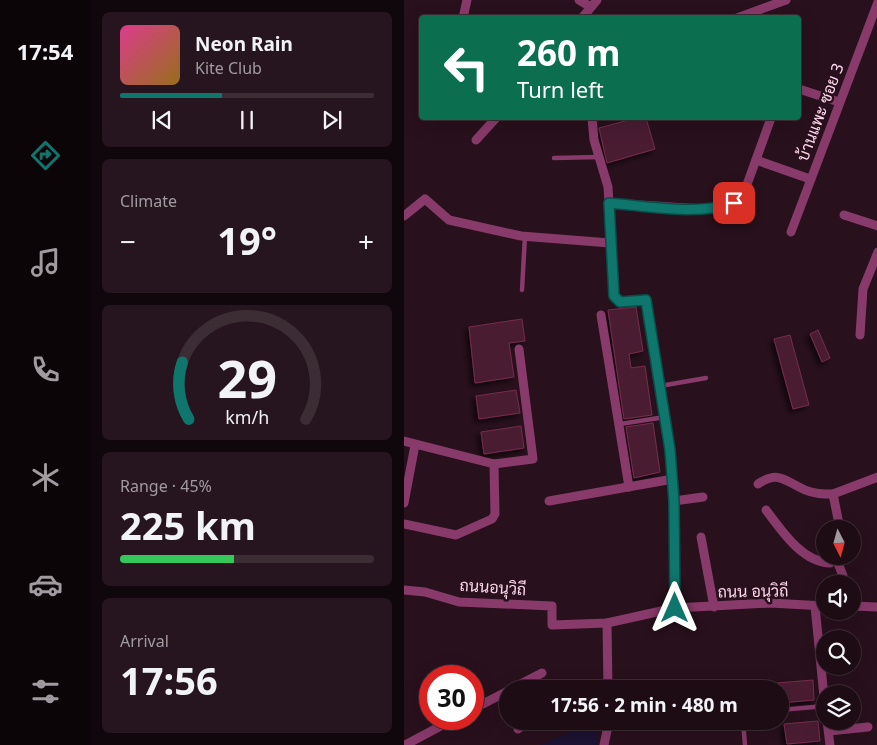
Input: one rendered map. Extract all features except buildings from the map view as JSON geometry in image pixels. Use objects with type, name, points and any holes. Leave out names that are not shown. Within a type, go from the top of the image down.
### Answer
[{"type":"street","points":[[464,15],[467,0]]},
{"type":"street","points":[[579,0],[594,3],[584,15]]},
{"type":"street","points":[[744,15],[786,0]]},
{"type":"street","name":"บ้านแพะ ซอย 3","points":[[790,232],[877,2]]},
{"type":"street","points":[[801,90],[839,102]]},
{"type":"street","points":[[476,140],[494,120]]},
{"type":"street","points":[[592,120],[594,140],[608,187],[614,296],[620,302],[646,300],[673,479],[675,608]]},
{"type":"street","points":[[609,203],[702,209],[720,208],[734,203],[745,190],[770,120]]},
{"type":"street","points":[[756,160],[810,179]]},
{"type":"street","points":[[404,216],[425,199],[449,220],[525,236],[610,243]]},
{"type":"street","points":[[844,215],[877,226]]},
{"type":"street","points":[[860,335],[863,289],[877,252]]},
{"type":"street","points":[[601,315],[629,487]]},
{"type":"street","points":[[404,442],[494,464],[532,459],[518,349]]},
{"type":"street","points":[[404,503],[415,444]]},
{"type":"street","points":[[404,524],[456,535],[492,519],[495,514],[494,464]]},
{"type":"street","points":[[758,484],[767,478],[782,478],[805,490],[820,494],[833,494],[877,477]]},
{"type":"street","points":[[550,501],[673,479]]},
{"type":"street","points":[[833,494],[838,520]]},
{"type":"street","points":[[674,501],[703,497]]},
{"type":"street","points":[[766,510],[789,540],[816,560]]},
{"type":"street","points":[[701,537],[714,607]]},
{"type":"street","name":"ถนนอนุวิถี","points":[[404,590],[425,592],[459,602],[552,606]]},
{"type":"street","name":"ถนน อนุวิถี","points":[[552,606],[552,625],[607,623],[675,608],[770,603],[815,606]]},
{"type":"street","points":[[815,606],[823,685]]},
{"type":"street","points":[[861,606],[877,607]]},
{"type":"street","points":[[607,623],[608,680]]},
{"type":"street","points":[[529,680],[542,673]]},
{"type":"street","points":[[484,703],[499,696]]},
{"type":"street","points":[[830,745],[829,731],[868,727]]},
{"type":"street","points":[[405,745],[433,730]]},
{"type":"street","points":[[604,745],[607,730]]},
{"type":"lane","points":[[554,158],[599,158]]},
{"type":"lane","points":[[522,290],[525,236]]},
{"type":"lane","points":[[660,386],[706,378]]},
{"type":"lane","points":[[619,424],[665,417]]},
{"type":"lane","points":[[789,709],[816,707]]},
{"type":"lane","points":[[744,730],[745,745]]},
{"type":"shaded area","points":[[575,730],[598,730],[597,745],[540,745]]},
{"type":"route","points":[[675,608],[674,501],[670,450],[646,300],[620,302],[614,296],[609,203],[702,209],[720,208],[734,203]]}]
